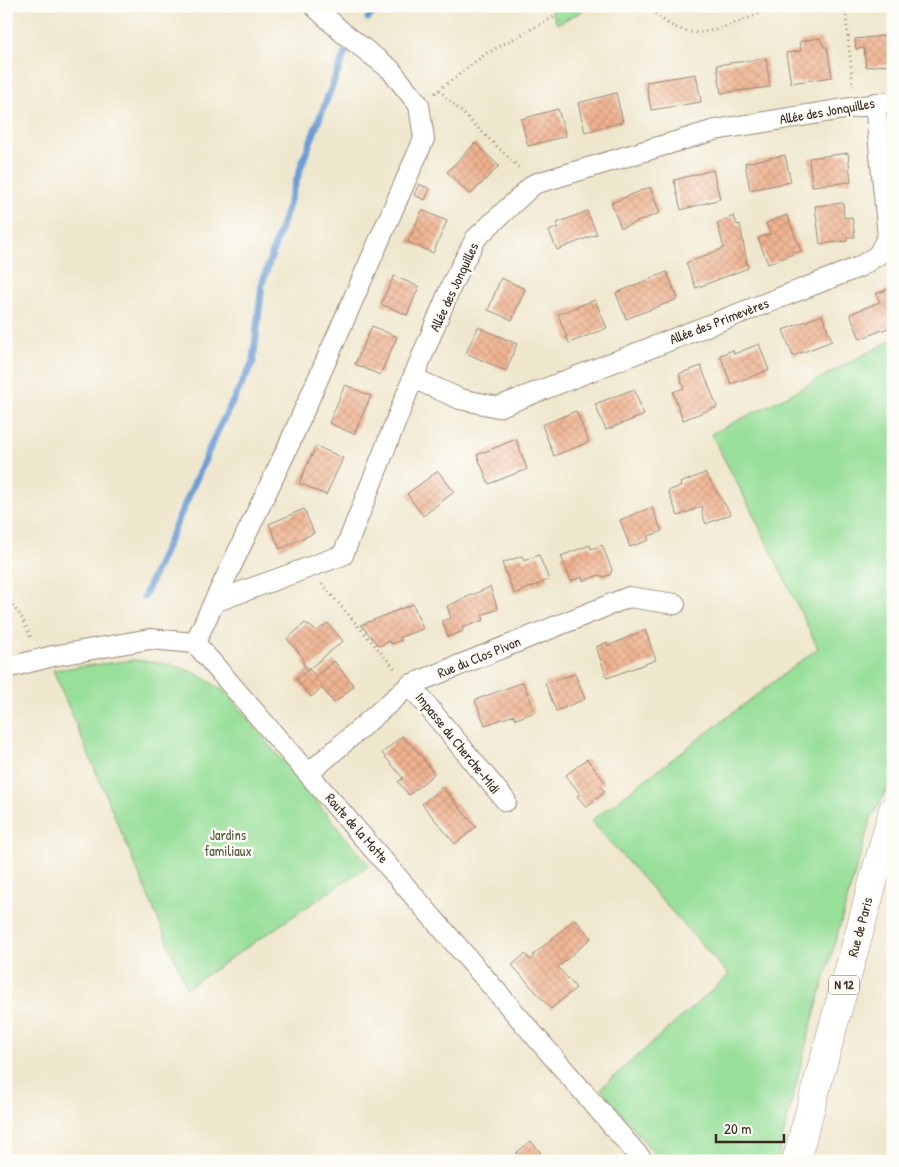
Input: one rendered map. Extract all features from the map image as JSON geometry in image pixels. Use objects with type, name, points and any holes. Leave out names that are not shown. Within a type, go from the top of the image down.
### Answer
[{"type":"main road","name":"Rue de Paris","points":[[796,1161],[893,810]]},
{"type":"street","points":[[6,668],[41,659],[150,639],[195,643],[287,449],[408,171],[424,139],[420,104],[390,69],[342,32],[314,6]]},
{"type":"street","name":"Allée des Jonquilles","points":[[214,602],[343,555],[452,284],[476,238],[534,184],[714,130],[884,102]]},
{"type":"street","name":"Allée des Primevères","points":[[413,378],[460,399],[498,407],[860,267],[878,255],[888,236],[884,102]]},
{"type":"street","name":"Rue du Clos Pivon","points":[[309,773],[410,685],[629,597],[675,604]]},
{"type":"street","name":"Route de la Motte","points":[[195,643],[643,1161]]},
{"type":"street","name":"Impasse du Cherche-Midi","points":[[410,685],[506,801]]},
{"type":"path","points":[[649,6],[660,20],[689,31],[703,32],[777,6]]},
{"type":"path","points":[[845,6],[855,107]]},
{"type":"path","points":[[420,104],[487,53],[554,17]]},
{"type":"path","points":[[439,90],[534,184]]},
{"type":"path","points":[[308,568],[410,685]]},
{"type":"path","points":[[6,598],[21,616],[41,659]]},
{"type":"green space","points":[[549,6],[593,6],[557,24]]},
{"type":"green space","points":[[893,339],[893,778],[870,821],[807,1040],[777,1161],[660,1161],[601,1088],[729,975],[591,821],[818,648],[751,510],[711,434],[791,394]]},
{"type":"green space","name":"Jardins familiaux","points":[[134,660],[184,668],[227,694],[369,865],[187,988],[53,670]]},
{"type":"building","points":[[893,35],[893,64],[866,67],[864,48],[856,49],[855,39]]},
{"type":"building","points":[[820,38],[824,47],[827,47],[832,77],[791,83],[786,53],[801,51],[799,43],[801,41]]},
{"type":"building","points":[[766,58],[770,87],[721,93],[717,65]]},
{"type":"building","points":[[696,74],[701,102],[651,110],[646,82]]},
{"type":"building","points":[[616,93],[623,122],[585,132],[578,103]]},
{"type":"building","points":[[558,109],[566,136],[528,146],[521,119]]},
{"type":"building","points":[[475,143],[499,166],[470,195],[447,172]]},
{"type":"building","points":[[848,153],[851,182],[812,186],[809,158]]},
{"type":"building","points":[[785,155],[791,182],[750,190],[745,163]]},
{"type":"building","points":[[713,170],[720,199],[681,210],[674,180]]},
{"type":"building","points":[[419,184],[430,189],[425,200],[414,195]]},
{"type":"building","points":[[650,187],[660,213],[621,228],[611,203]]},
{"type":"building","points":[[843,203],[844,218],[852,217],[855,237],[847,237],[847,241],[820,244],[815,206]]},
{"type":"building","points":[[422,210],[447,221],[433,253],[408,242]]},
{"type":"building","points":[[587,211],[597,234],[557,250],[549,231],[558,227],[557,223]]},
{"type":"building","points":[[787,215],[801,251],[768,264],[758,238],[770,234],[766,223]]},
{"type":"building","points":[[734,216],[737,225],[740,224],[748,268],[696,288],[686,263],[724,248],[717,223]]},
{"type":"building","points":[[667,272],[678,299],[626,319],[616,293]]},
{"type":"building","points":[[394,276],[419,287],[407,315],[381,304]]},
{"type":"building","points":[[501,278],[525,289],[512,320],[488,310]]},
{"type":"building","points":[[888,289],[893,301],[893,326],[860,339],[850,314],[880,302],[876,294]]},
{"type":"building","points":[[595,300],[607,328],[569,343],[558,314]]},
{"type":"building","points":[[822,315],[832,341],[793,356],[783,330]]},
{"type":"building","points":[[372,326],[397,337],[380,375],[355,364]]},
{"type":"building","points":[[478,327],[517,344],[506,371],[466,353]]},
{"type":"building","points":[[759,344],[769,370],[731,384],[720,355],[733,350],[734,354]]},
{"type":"building","points":[[701,366],[717,407],[683,420],[673,392],[684,388],[679,374]]},
{"type":"building","points":[[345,385],[371,396],[354,434],[329,423]]},
{"type":"building","points":[[634,389],[644,415],[606,430],[595,404]]},
{"type":"building","points":[[576,411],[589,442],[554,456],[542,425]]},
{"type":"building","points":[[516,439],[527,469],[489,484],[477,455]]},
{"type":"building","points":[[316,446],[343,458],[326,495],[299,483]]},
{"type":"building","points":[[438,471],[454,492],[423,516],[407,494]]},
{"type":"building","points":[[705,473],[731,514],[706,524],[702,514],[703,506],[678,516],[668,491],[681,486],[680,483]]},
{"type":"building","points":[[652,507],[662,531],[647,537],[649,540],[630,547],[620,520]]},
{"type":"building","points":[[304,509],[314,533],[280,549],[269,524]]},
{"type":"building","points":[[590,545],[591,549],[602,545],[612,570],[610,575],[603,577],[599,575],[583,581],[582,577],[571,581],[561,556]]},
{"type":"building","points":[[539,555],[549,580],[514,594],[502,563],[522,556],[524,561]]},
{"type":"building","points":[[490,587],[498,609],[482,615],[484,620],[462,628],[463,631],[448,637],[442,621],[451,618],[447,606]]},
{"type":"building","points":[[413,604],[423,629],[400,637],[402,640],[391,644],[390,641],[379,646],[361,625]]},
{"type":"building","points":[[305,623],[317,631],[328,623],[343,641],[308,670],[303,663],[303,658],[287,639]]},
{"type":"building","points":[[645,630],[656,660],[607,678],[596,647],[607,642],[608,646]]},
{"type":"building","points":[[334,661],[354,686],[334,703],[322,688],[311,697],[296,680],[309,669],[316,677]]},
{"type":"building","points":[[575,674],[585,699],[556,711],[545,683]]},
{"type":"building","points":[[523,682],[535,712],[516,719],[514,715],[485,725],[475,700]]},
{"type":"building","points":[[402,736],[421,755],[434,774],[409,795],[398,782],[403,778],[382,753]]},
{"type":"building","points":[[587,759],[605,782],[600,786],[605,792],[586,807],[577,796],[580,794],[566,775]]},
{"type":"building","points":[[442,787],[476,827],[455,844],[422,804]]},
{"type":"building","points":[[575,919],[591,938],[558,967],[576,988],[551,1009],[512,965],[525,954],[530,960],[534,957],[533,955]]},
{"type":"building","points":[[531,1141],[541,1153],[531,1161],[523,1161],[516,1153]]},
{"type":"waterway","points":[[368,18],[378,6]]},
{"type":"waterway","points":[[144,597],[217,432],[253,362],[262,284],[304,158],[345,53]]}]
